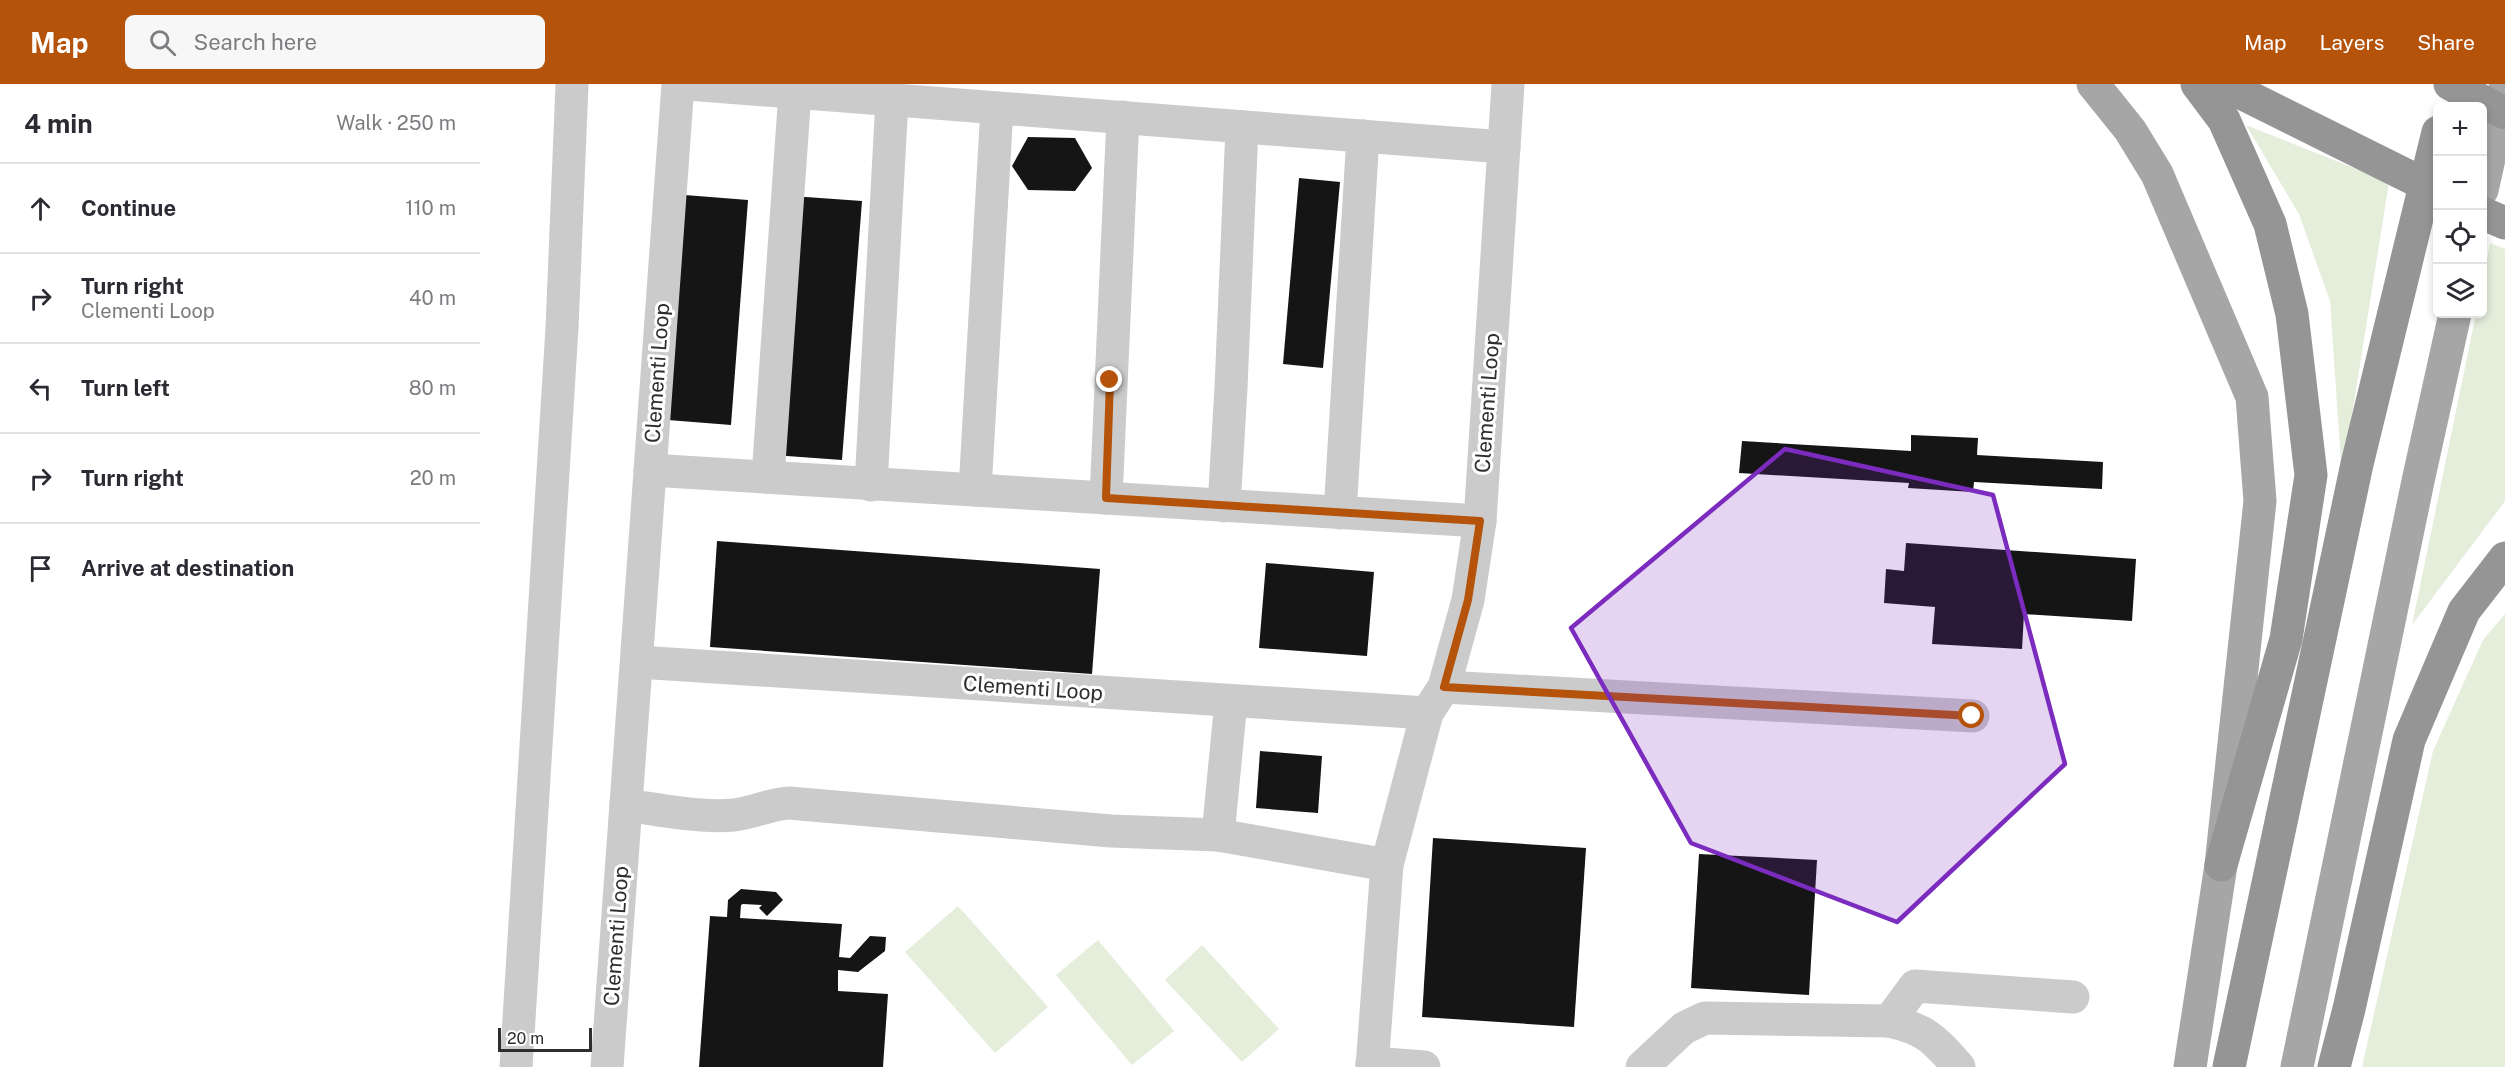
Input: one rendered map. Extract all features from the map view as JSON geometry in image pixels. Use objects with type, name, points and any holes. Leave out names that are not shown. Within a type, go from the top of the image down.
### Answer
[{"type":"highway","points":[[2197,84],[2224,120],[2270,224],[2292,314],[2304,400],[2311,475],[2286,639],[2221,865]]},
{"type":"highway","points":[[2223,84],[2433,189]]},
{"type":"highway","points":[[2445,102],[2450,84],[2505,113]]},
{"type":"highway","points":[[2229,1067],[2357,464],[2433,152]]},
{"type":"highway","points":[[2487,215],[2505,224]]},
{"type":"highway","points":[[2334,1067],[2409,740],[2464,611],[2505,558]]},
{"type":"main road","points":[[2093,84],[2130,130],[2157,174],[2252,397],[2260,501],[2221,865],[2190,1067]]},
{"type":"main road","points":[[2487,168],[2505,88]]},
{"type":"main road","points":[[2297,1067],[2418,481],[2454,318]]},
{"type":"street","points":[[516,1067],[562,328],[572,84]]},
{"type":"street","name":"Clementi Loop","points":[[607,1067],[678,84]]},
{"type":"street","points":[[688,84],[1504,147]]},
{"type":"street","name":"Clementi Loop","points":[[1372,1065],[1387,864],[1468,600],[1480,521],[1508,84]]},
{"type":"street","points":[[768,477],[795,92]]},
{"type":"street","points":[[871,485],[892,100]]},
{"type":"street","points":[[975,490],[997,108]]},
{"type":"street","points":[[1106,498],[1123,117]]},
{"type":"street","points":[[1224,506],[1232,388],[1242,127]]},
{"type":"street","points":[[1340,513],[1363,136]]},
{"type":"street","points":[[650,470],[1480,521]]},
{"type":"street","name":"Clementi Loop","points":[[638,662],[1231,701],[1436,700]]},
{"type":"street","points":[[1436,700],[1972,716]]},
{"type":"street","points":[[1218,835],[1231,701]]},
{"type":"street","points":[[626,806],[712,816],[736,815],[775,804],[789,803],[1111,831],[1218,835],[1387,864]]},
{"type":"street","points":[[1889,1021],[1914,986],[2073,997]]},
{"type":"street","points":[[1642,1067],[1684,1028],[1705,1018],[1889,1021],[1913,1027],[1932,1037],[1959,1067]]},
{"type":"street","points":[[1372,1065],[1424,1067]]},
{"type":"highlighted area","points":[[1785,449],[1993,495],[2065,764],[1897,922],[1691,843],[1571,628]]},
{"type":"green space","points":[[2246,125],[2389,182],[2342,478],[2330,301],[2299,214]]},
{"type":"green space","points":[[2490,243],[2505,249],[2505,501],[2412,625],[2475,318],[2487,318],[2487,258]]},
{"type":"green space","points":[[2505,614],[2505,1067],[2362,1067],[2433,751],[2483,640]]},
{"type":"green space","points":[[958,906],[1048,1007],[995,1053],[905,952]]},
{"type":"green space","points":[[1098,940],[1174,1031],[1132,1065],[1056,975]]},
{"type":"green space","points":[[1202,945],[1279,1029],[1242,1062],[1165,980]]},
{"type":"building","points":[[1028,137],[1075,138],[1092,168],[1075,191],[1028,190],[1012,166]]},
{"type":"building","points":[[1299,178],[1340,182],[1323,368],[1283,364]]},
{"type":"building","points":[[685,195],[748,200],[731,425],[668,420]]},
{"type":"building","points":[[792,196],[862,201],[842,460],[773,455]]},
{"type":"building","points":[[1911,435],[1978,438],[1977,455],[2103,462],[2102,489],[1974,482],[1973,492],[1908,488],[1909,483],[1739,473],[1742,441],[1911,451]]},
{"type":"building","points":[[717,541],[1100,569],[1092,674],[710,647]]},
{"type":"building","points":[[1906,543],[2136,559],[2132,621],[2024,614],[2022,649],[1932,644],[1935,607],[1884,603],[1886,569],[1904,571]]},
{"type":"building","points":[[1266,563],[1374,572],[1367,656],[1259,648]]},
{"type":"building","points":[[1260,751],[1322,756],[1318,813],[1256,808]]},
{"type":"building","points":[[1433,838],[1586,848],[1574,1027],[1422,1017]]},
{"type":"building","points":[[1699,854],[1817,860],[1809,995],[1691,988]]},
{"type":"building","points":[[741,889],[776,892],[783,900],[767,916],[759,908],[762,905],[743,904],[740,918],[842,924],[839,957],[850,958],[870,936],[886,937],[885,951],[858,972],[838,970],[838,991],[888,994],[883,1067],[699,1067],[710,916],[727,917],[728,900]]},
{"type":"route","points":[[1110,380],[1106,498],[1480,521],[1468,600],[1444,687],[1972,716]]}]
